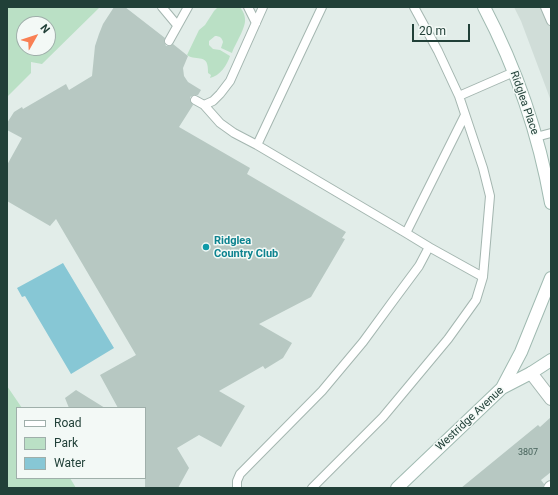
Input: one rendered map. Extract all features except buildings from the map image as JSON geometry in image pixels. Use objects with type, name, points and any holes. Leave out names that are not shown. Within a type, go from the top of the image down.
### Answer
[{"type":"street","name":"Ridglea Place","points":[[484,7],[497,31],[514,72],[536,137],[551,200]]},
{"type":"street","points":[[502,388],[521,352],[551,278]]},
{"type":"street","name":"Westridge Avenue","points":[[397,488],[502,388],[531,373],[551,360]]},
{"type":"street","points":[[531,373],[551,399]]},
{"type":"lane","points":[[162,7],[177,25]]},
{"type":"lane","points":[[169,41],[188,7]]},
{"type":"lane","points":[[248,7],[256,23]]},
{"type":"lane","points":[[204,105],[213,102],[230,81],[263,7]]},
{"type":"lane","points":[[257,145],[322,7]]},
{"type":"lane","points":[[312,488],[383,417],[448,340],[476,300],[483,277],[490,196],[459,96],[438,51],[414,7]]},
{"type":"lane","points":[[545,7],[551,22]]},
{"type":"lane","points":[[459,96],[514,72]]},
{"type":"lane","points":[[195,100],[204,105],[220,123],[234,133],[257,145],[429,248],[483,277]]},
{"type":"lane","points":[[406,233],[465,115]]},
{"type":"lane","points":[[536,137],[551,133]]},
{"type":"lane","points":[[237,488],[237,482],[240,474],[322,391],[363,342],[419,266],[429,248]]},
{"type":"shaded area","points":[[514,7],[551,7],[551,101],[521,21]]},
{"type":"green space","points":[[7,7],[100,7],[56,50],[56,16],[16,16],[16,56],[50,56],[42,64],[31,62],[31,73],[7,97]]},
{"type":"green space","points":[[218,7],[240,7],[244,15],[245,23],[232,53],[221,48],[223,42],[221,38],[215,36],[209,41],[209,45],[213,49],[220,50],[230,56],[223,70],[214,77],[210,78],[211,75],[208,73],[207,62],[187,55],[199,30],[205,25]]},
{"type":"green space","points":[[7,386],[21,407],[16,407],[16,479],[71,479],[76,488],[7,488]]},
{"type":"water","points":[[63,263],[114,348],[71,374],[25,296],[22,297],[17,288]]},
{"type":"place","name":"Ridglea Country Club","points":[[206,247]]}]
